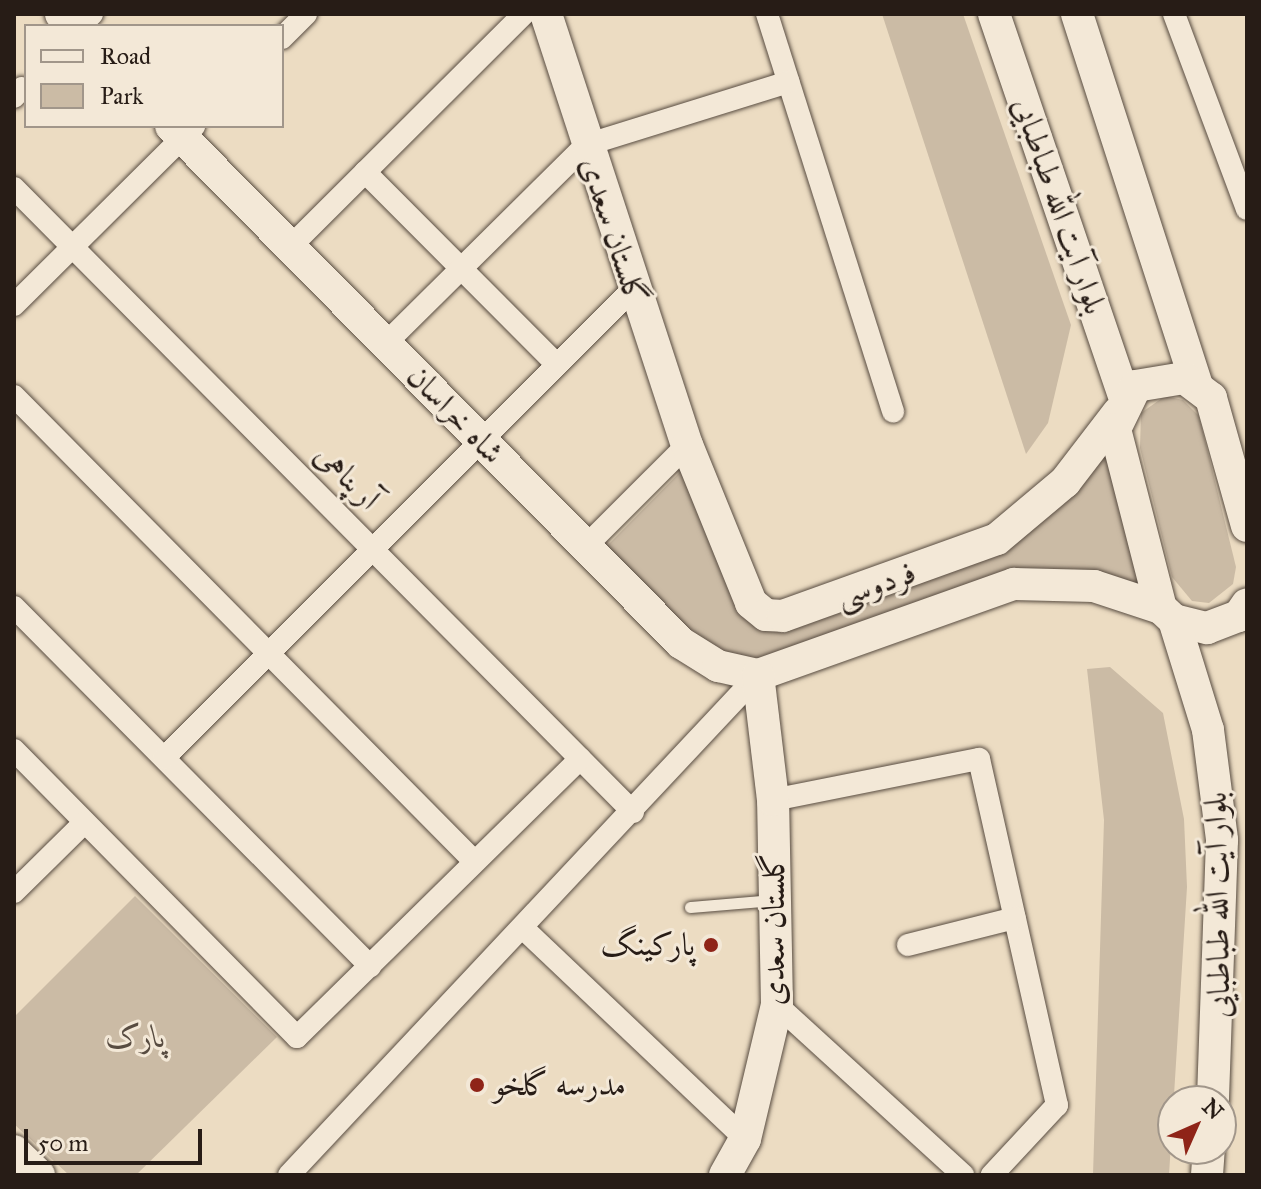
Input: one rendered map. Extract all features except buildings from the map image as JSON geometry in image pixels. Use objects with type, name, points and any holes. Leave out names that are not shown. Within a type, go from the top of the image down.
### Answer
[{"type":"main road","name":"گلستان سعدی","points":[[546,14],[631,291],[687,445]]},
{"type":"main road","name":"بلوار آیت الله طباطبایی","points":[[994,14],[1121,406],[1115,429],[1167,614],[1208,730],[1222,840],[1214,1085]]},
{"type":"main road","points":[[1077,14],[1247,526]]},
{"type":"main road","name":"شاه خراسان","points":[[182,130],[290,247],[681,643],[718,666],[758,675]]},
{"type":"main road","points":[[1121,406],[1151,378],[1204,391],[1247,415]]},
{"type":"main road","name":"فردوسی","points":[[687,445],[751,603],[766,615],[783,616],[997,539],[1065,482],[1121,406]]},
{"type":"main road","name":"فردوسی","points":[[758,675],[1014,584],[1094,586],[1167,614]]},
{"type":"main road","points":[[1167,614],[1207,628],[1239,616],[1247,604]]},
{"type":"main road","name":"گلستان سعدی","points":[[725,1175],[745,1139],[777,1005],[779,900],[773,800],[758,675]]},
{"type":"main road","points":[[14,1151],[39,1175]]},
{"type":"street","points":[[284,36],[306,14]]},
{"type":"street","points":[[290,247],[524,14]]},
{"type":"street","points":[[767,14],[893,412]]},
{"type":"street","points":[[1174,14],[1247,209]]},
{"type":"street","points":[[385,344],[586,145],[788,82]]},
{"type":"street","points":[[14,305],[182,130]]},
{"type":"street","points":[[365,172],[557,365]]},
{"type":"street","name":"آرپناهی","points":[[14,188],[633,812]]},
{"type":"street","points":[[164,758],[631,291]]},
{"type":"street","points":[[14,396],[474,861]]},
{"type":"street","points":[[584,548],[687,445]]},
{"type":"street","points":[[14,607],[370,966]]},
{"type":"street","points":[[302,1171],[758,675]]},
{"type":"street","points":[[14,750],[297,1037],[580,759]]},
{"type":"street","points":[[773,800],[979,759],[1057,1105],[992,1175]]},
{"type":"street","points":[[19,878],[84,823]]},
{"type":"street","points":[[908,945],[1015,918]]},
{"type":"street","points":[[525,930],[745,1139]]},
{"type":"street","points":[[777,1005],[963,1175]]},
{"type":"lane","points":[[690,907],[779,900]]},
{"type":"green space","points":[[882,14],[963,14],[1071,325],[1048,423],[1026,454]]},
{"type":"green space","points":[[1165,396],[1183,400],[1199,416],[1236,567],[1233,584],[1209,603],[1192,601],[1172,577],[1140,448],[1141,413]]},
{"type":"green space","points":[[1107,448],[1141,585],[1075,569],[1028,570],[754,662],[704,645],[604,549],[681,471],[740,611],[974,561]]},
{"type":"green space","points":[[1110,667],[1163,713],[1184,819],[1187,887],[1175,1085],[1157,1085],[1157,1165],[1170,1165],[1169,1175],[1093,1175],[1104,820],[1087,669]]},
{"type":"green space","name":"پارک","points":[[135,896],[277,1037],[136,1175],[69,1175],[14,1124],[14,1017]]},
{"type":"place","name":"پارکینگ","points":[[711,945]]},
{"type":"place","name":"مدرسه گلخو","points":[[477,1085]]}]
